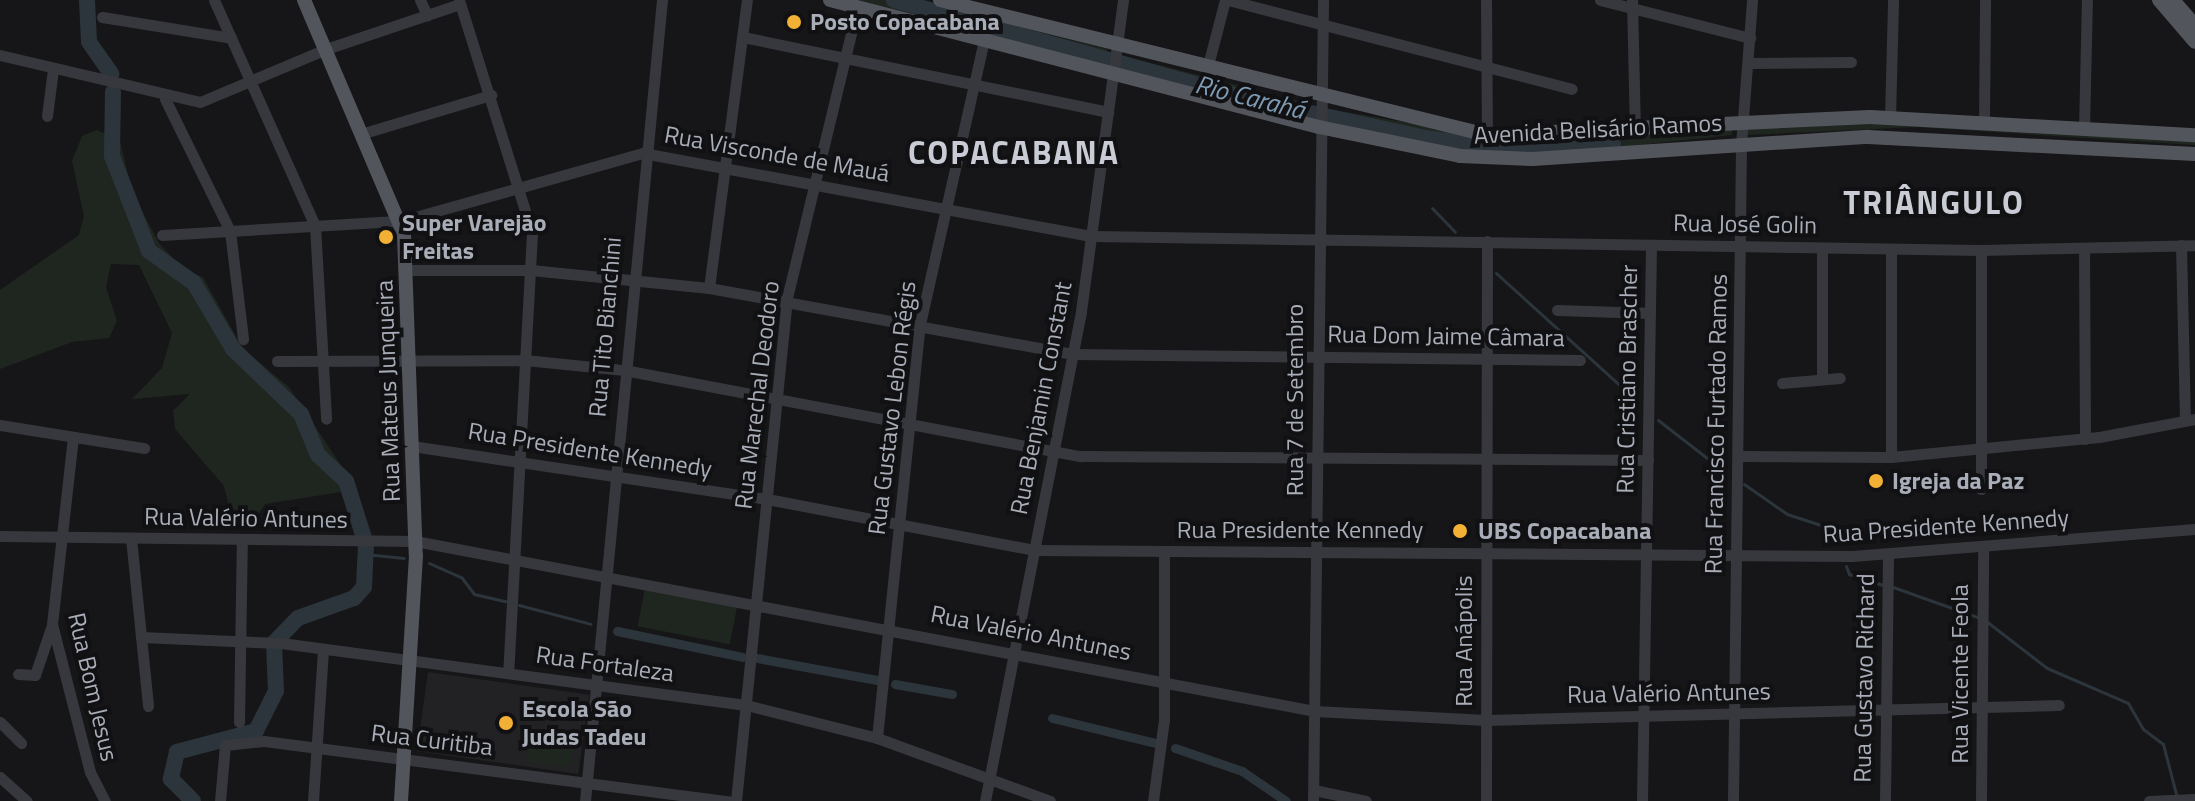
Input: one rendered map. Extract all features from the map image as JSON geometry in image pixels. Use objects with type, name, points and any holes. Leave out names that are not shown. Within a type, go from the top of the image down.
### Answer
[{"type":"main road","name":"Rua Mateus Junqueira","points":[[304,0],[401,221],[406,270],[415,541],[401,801]]},
{"type":"main road","name":"Avenida Belisário Ramos","points":[[830,0],[858,3],[984,41],[1113,72],[1319,114],[1484,159],[1897,137],[2195,154]]},
{"type":"main road","name":"Avenida Belisário Ramos","points":[[940,0],[1116,50],[1207,69],[1319,114],[1487,135],[1747,121],[1890,118],[2195,135]]},
{"type":"main road","points":[[2159,0],[2195,42]]},
{"type":"main road","points":[[2173,0],[2195,25]]},
{"type":"street","points":[[214,0],[315,226],[326,419]]},
{"type":"street","points":[[420,0],[427,15]]},
{"type":"street","name":"Rua Tito Bianchini","points":[[585,801],[643,153],[662,0]]},
{"type":"street","points":[[709,288],[728,167],[747,0]]},
{"type":"street","name":"Rua Benjamin Constant","points":[[985,801],[1073,354],[1123,0]]},
{"type":"street","points":[[1207,69],[1226,0],[1572,89]]},
{"type":"street","name":"Rua 7 de Setembro","points":[[1313,796],[1319,114],[1323,0]]},
{"type":"street","points":[[1486,0],[1487,135]]},
{"type":"street","points":[[1600,0],[1632,4],[1750,38]]},
{"type":"street","name":"Rua Francisco Furtado Ramos","points":[[1733,801],[1741,144],[1747,121],[1752,0]]},
{"type":"street","points":[[1890,118],[1893,0]]},
{"type":"street","points":[[1984,122],[1985,0]]},
{"type":"street","points":[[2084,129],[2087,0]]},
{"type":"street","points":[[0,55],[165,99],[200,102],[251,84],[326,49],[459,2],[531,219],[531,270],[508,673]]},
{"type":"street","name":"Rua Marechal Deodoro","points":[[736,801],[787,298],[858,3]]},
{"type":"street","points":[[1632,4],[1635,128]]},
{"type":"street","points":[[102,17],[231,38]]},
{"type":"street","points":[[743,37],[1108,112]]},
{"type":"street","name":"Rua Gustavo Lebon Régis","points":[[877,738],[920,324],[984,41]]},
{"type":"street","points":[[1749,63],[1851,62]]},
{"type":"street","points":[[47,116],[53,69]]},
{"type":"street","points":[[364,133],[491,95]]},
{"type":"street","points":[[165,99],[230,231],[243,339]]},
{"type":"street","name":"Rua Visconde de Mauá","points":[[162,235],[401,221],[643,153],[815,182],[1092,236],[1487,241]]},
{"type":"street","name":"Rua José Golin","points":[[1487,241],[1981,250],[2195,245]]},
{"type":"street","name":"Rua Anápolis","points":[[1486,801],[1487,241]]},
{"type":"street","name":"Rua Cristiano Brascher","points":[[1642,801],[1651,245]]},
{"type":"street","points":[[1738,456],[1891,457],[2085,439],[2190,420],[2181,245]]},
{"type":"street","points":[[1822,248],[1822,379]]},
{"type":"street","points":[[1891,249],[1891,457]]},
{"type":"street","points":[[2084,249],[2085,439]]},
{"type":"street","points":[[1981,250],[1981,489]]},
{"type":"street","name":"Rua Dom Jaime Câmara","points":[[406,270],[531,270],[709,288],[787,298],[1073,354],[1580,360]]},
{"type":"street","points":[[1557,310],[1650,313]]},
{"type":"street","points":[[277,361],[525,360],[624,370],[910,422],[1053,452],[1317,458],[1648,460]]},
{"type":"street","points":[[1782,383],[1840,378]]},
{"type":"street","points":[[0,425],[144,448]]},
{"type":"street","name":"Rua Bom Jesus","points":[[73,437],[59,537],[52,624],[90,772],[105,801]]},
{"type":"street","name":"Rua Presidente Kennedy","points":[[412,446],[767,499],[1034,550],[1888,555],[2195,529]]},
{"type":"street","name":"Rua Valério Antunes","points":[[0,536],[358,543],[415,541],[756,601],[1315,711],[1486,720],[2059,705]]},
{"type":"street","points":[[131,538],[148,706]]},
{"type":"street","points":[[239,722],[242,540]]},
{"type":"street","name":"Rua Vicente Feola","points":[[1981,801],[1980,618],[1983,547]]},
{"type":"street","points":[[1153,801],[1165,681],[1164,551]]},
{"type":"street","name":"Rua Gustavo Richard","points":[[1885,801],[1888,555]]},
{"type":"street","points":[[18,674],[35,675],[52,624]]},
{"type":"street","name":"Rua Fortaleza","points":[[141,637],[275,642],[746,705],[877,738],[1050,801]]},
{"type":"street","points":[[313,801],[323,649]]},
{"type":"street","points":[[0,722],[21,743]]},
{"type":"street","name":"Rua Curitiba","points":[[220,801],[225,745],[316,747],[729,801]]},
{"type":"street","points":[[0,777],[27,801]]},
{"type":"street","points":[[1313,796],[1366,801]]},
{"type":"street","points":[[2151,801],[2195,799]]},
{"type":"shaded area","points":[[859,0],[910,0],[1107,49],[1106,69]]},
{"type":"shaded area","points":[[1124,56],[1307,103],[1310,117],[1119,70]]},
{"type":"shaded area","points":[[1328,109],[1514,141],[1732,129],[1732,135],[1552,154],[1458,152],[1325,124]]},
{"type":"shaded area","points":[[1898,120],[2195,140],[2195,145],[1917,127],[1747,135],[1748,126]]},
{"type":"shaded area","points":[[97,130],[120,141],[132,192],[159,243],[184,270],[203,277],[243,349],[289,387],[354,485],[348,491],[265,504],[251,526],[235,530],[224,486],[175,429],[173,411],[190,394],[132,399],[162,368],[172,333],[139,265],[111,264],[106,287],[117,321],[109,338],[72,342],[0,369],[0,290],[79,235],[84,216],[72,161],[82,136]]},
{"type":"shaded area","points":[[645,588],[737,606],[730,644],[638,626]]},
{"type":"shaded area","name":"Escola São Judas Tadeu","points":[[428,672],[589,695],[578,774],[417,751]]},
{"type":"shaded area","points":[[529,736],[573,741],[570,766],[526,762]]},
{"type":"waterway","points":[[87,0],[89,42],[111,74]]},
{"type":"waterway","name":"Rio Carahá","points":[[894,0],[1264,103],[1426,138],[1492,147],[1613,144]]},
{"type":"waterway","points":[[113,92],[112,156],[149,251],[194,283],[233,349],[301,414],[318,455],[346,481],[366,544],[364,587],[354,598],[298,618],[274,643],[276,691],[256,731],[177,752],[171,779],[193,801]]},
{"type":"waterway","points":[[1432,208],[1455,232]]},
{"type":"waterway","points":[[1496,273],[1637,401]]},
{"type":"waterway","points":[[1658,420],[1725,472]]},
{"type":"waterway","points":[[1744,484],[1787,514],[1827,527],[1836,541]]},
{"type":"waterway","points":[[365,554],[404,558]]},
{"type":"waterway","points":[[429,563],[462,578],[474,594],[505,601]]},
{"type":"waterway","points":[[1846,566],[1849,574],[1885,586]]},
{"type":"waterway","points":[[1893,587],[1980,618]]},
{"type":"waterway","points":[[519,605],[591,624]]},
{"type":"waterway","points":[[1986,621],[2047,668],[2128,703],[2143,729],[2163,744],[2176,794]]},
{"type":"waterway","points":[[617,631],[742,657]]},
{"type":"waterway","points":[[757,658],[877,680]]},
{"type":"waterway","points":[[895,684],[952,694]]},
{"type":"waterway","points":[[1052,718],[1155,743]]},
{"type":"waterway","points":[[1175,748],[1242,771],[1286,801]]},
{"type":"place","name":"Posto Copacabana","points":[[794,22]]},
{"type":"place","name":"Super Varejão Freitas","points":[[386,237]]},
{"type":"place","name":"Igreja da Paz","points":[[1876,481]]},
{"type":"place","name":"UBS Copacabana","points":[[1460,531]]},
{"type":"place","name":"Escola São Judas Tadeu","points":[[506,723]]},
{"type":"district","name":"COPACABANA","points":[[1014,152]]},
{"type":"district","name":"TRIÂNGULO","points":[[1934,202]]}]
